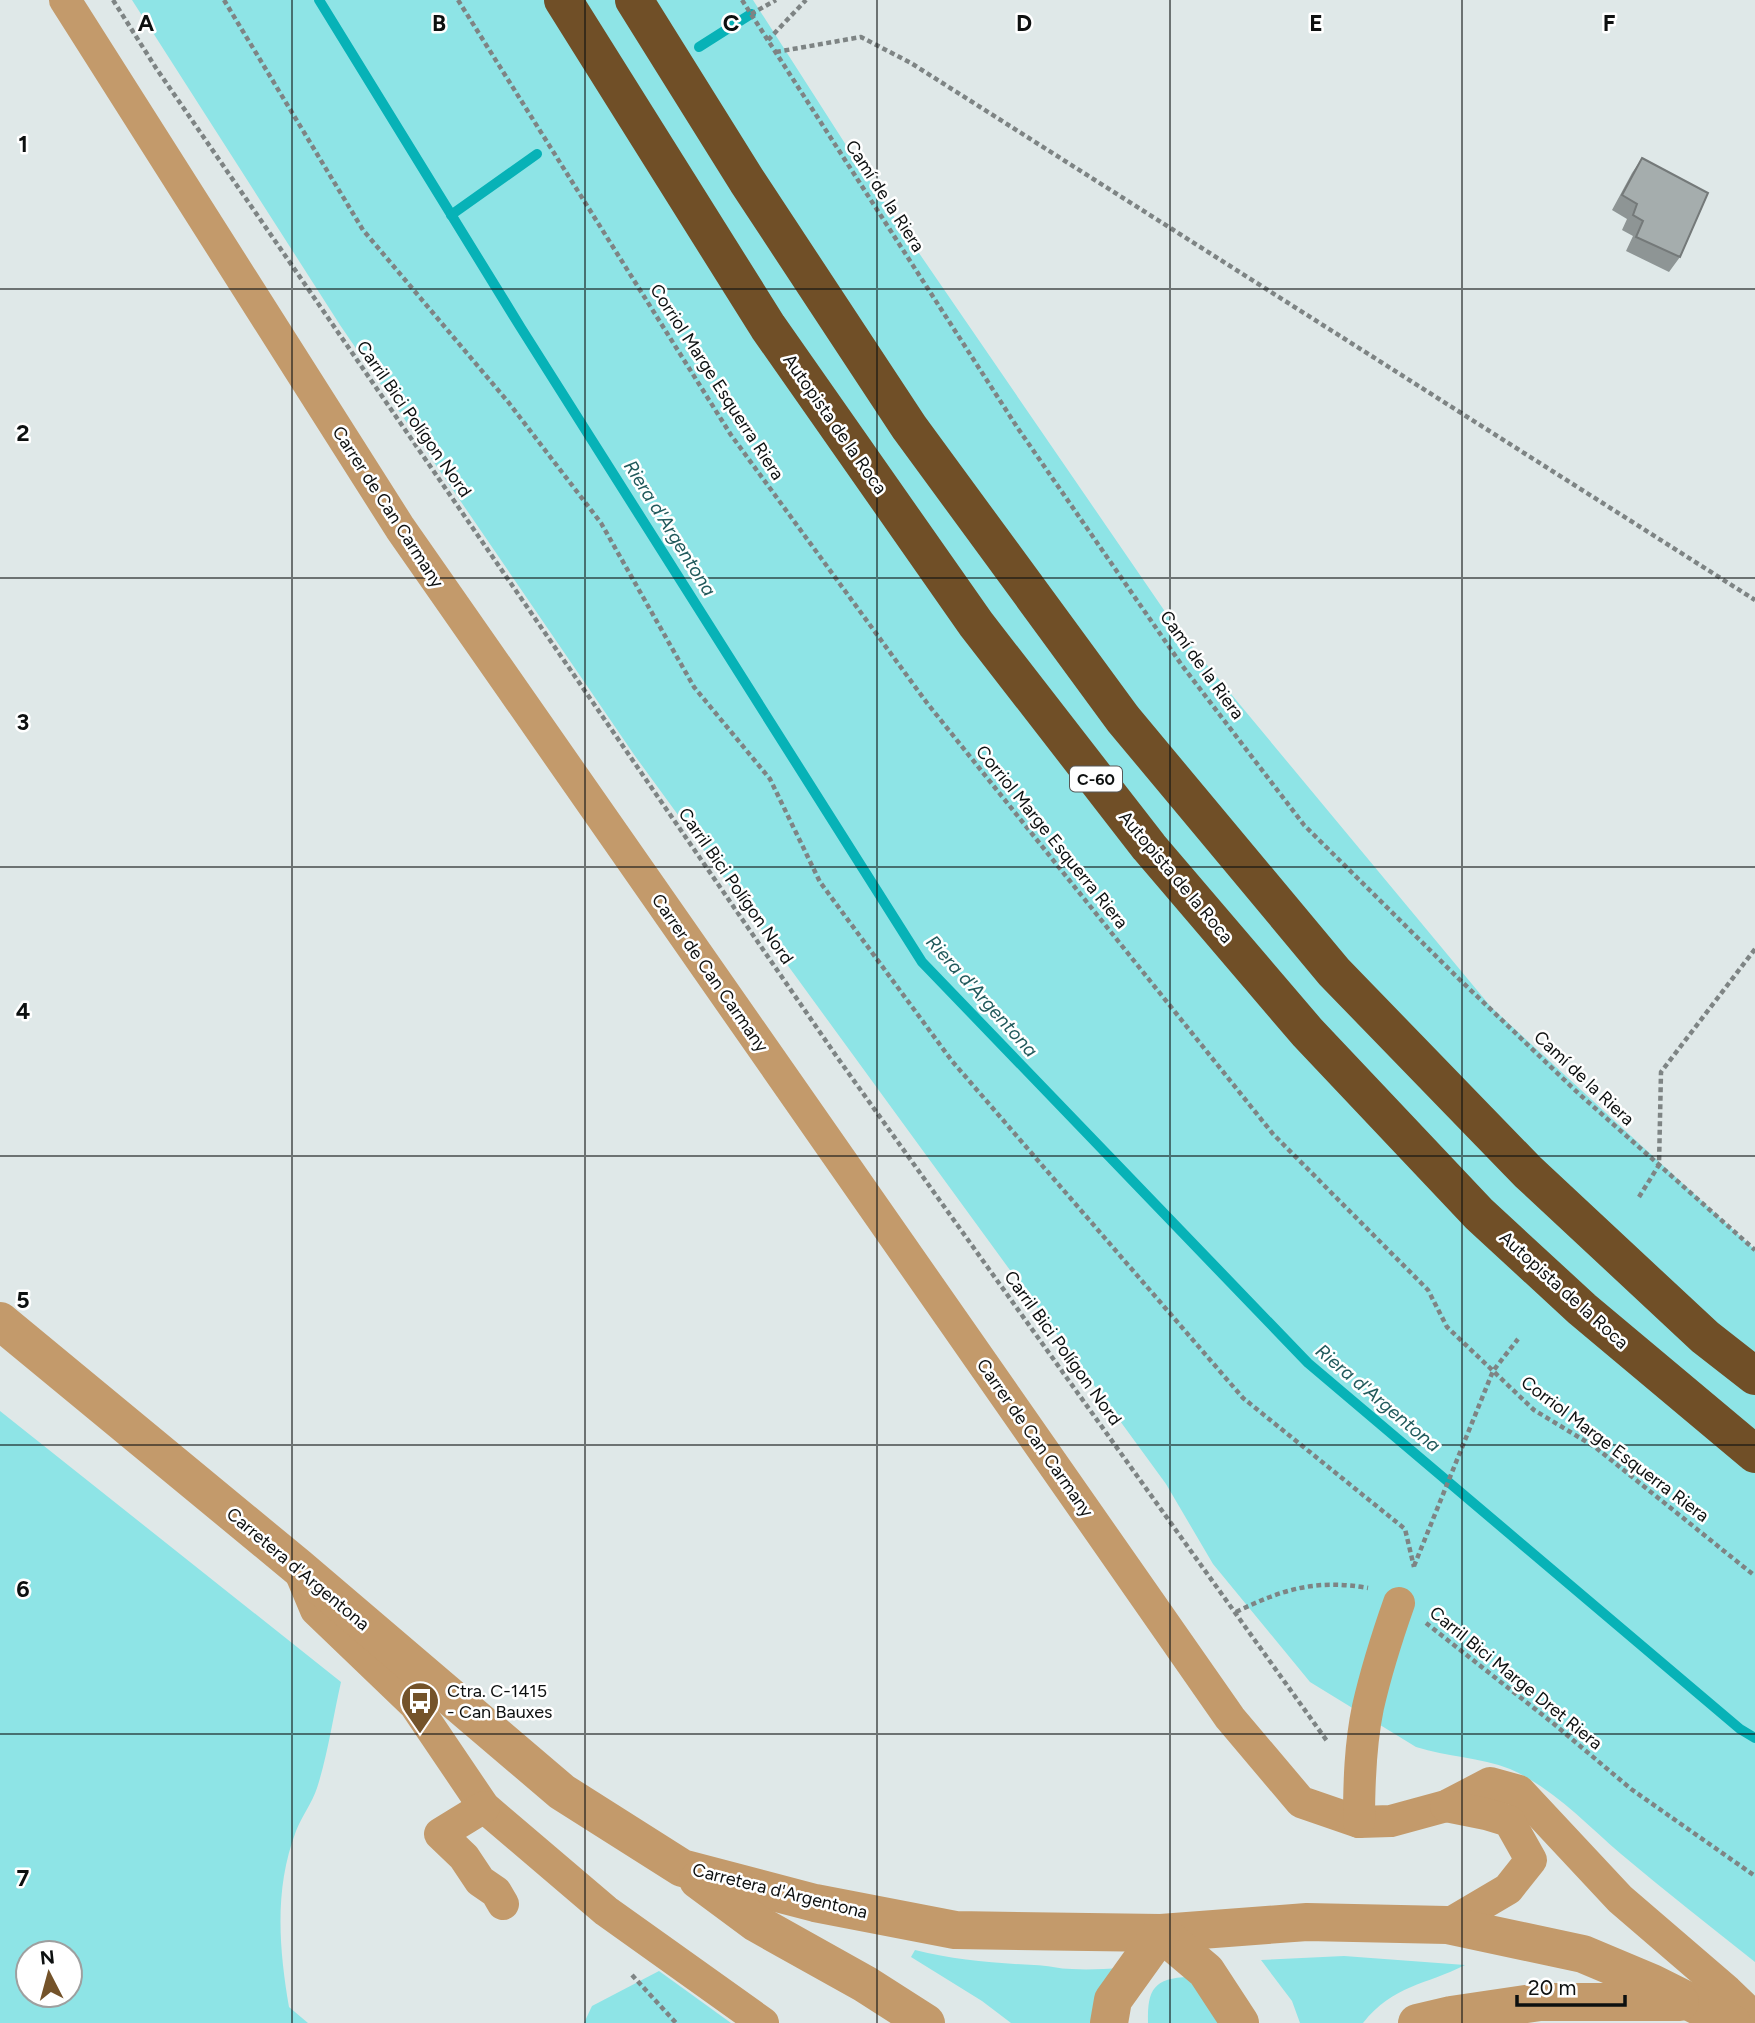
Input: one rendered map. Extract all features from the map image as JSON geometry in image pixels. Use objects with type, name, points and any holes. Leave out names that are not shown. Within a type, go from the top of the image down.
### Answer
[{"type":"highway","name":"Autopista de la Roca","points":[[563,0],[768,327],[976,624],[1149,847],[1307,1032],[1479,1214],[1582,1309],[1755,1454]]},
{"type":"highway","points":[[634,0],[747,181],[909,427],[1123,719],[1334,972],[1528,1172],[1705,1337],[1755,1376]]},
{"type":"street","name":"Carrer de Can Carmany","points":[[65,0],[400,528],[1230,1718],[1301,1801],[1359,1822],[1391,1821],[1446,1807],[1490,1783],[1519,1791],[1620,1899],[1755,2018]]},
{"type":"street","name":"Carretera d'Argentona","points":[[0,1321],[298,1567],[562,1792],[682,1868],[815,1903],[955,1930],[1161,1933],[1307,1922],[1447,1925],[1583,1954],[1692,2002],[1732,2023]]},
{"type":"street","points":[[298,1567],[316,1610],[415,1705],[484,1807],[606,1911],[762,2023]]},
{"type":"street","points":[[1359,1822],[1360,1766],[1367,1710],[1379,1660],[1399,1603]]},
{"type":"street","points":[[484,1807],[440,1833],[464,1857],[480,1881],[496,1892],[503,1904]]},
{"type":"street","name":"Carrer de Can Carmany","points":[[1446,1807],[1509,1821],[1531,1860],[1508,1889],[1447,1925]]},
{"type":"street","points":[[682,1868],[756,1923],[865,1983],[926,2023]]},
{"type":"street","points":[[1109,2023],[1114,2000],[1161,1933],[1206,1972],[1240,2023]]},
{"type":"street","points":[[1418,2023],[1451,2015],[1541,2002],[1692,2002]]},
{"type":"path","name":"Carril Bici Polígon Nord","points":[[113,0],[156,68],[836,1058],[1337,1755],[1360,1766]]},
{"type":"path","points":[[223,0],[363,230],[509,403],[601,523],[694,687],[770,779],[820,882],[952,1061],[1243,1398],[1405,1529],[1414,1567]]},
{"type":"path","name":"Corriol Marge Esquerra Riera","points":[[458,0],[731,435],[927,702],[1273,1134],[1428,1290],[1447,1327],[1534,1410],[1595,1447],[1755,1576]]},
{"type":"path","name":"Camí de la Riera","points":[[742,0],[1017,427],[1181,664],[1304,825],[1578,1093],[1755,1250]]},
{"type":"path","points":[[751,14],[776,0]]},
{"type":"path","points":[[768,40],[806,0]]},
{"type":"path","points":[[776,52],[861,37],[911,63],[1755,600]]},
{"type":"path","points":[[1639,1197],[1659,1165],[1661,1072],[1755,949]]},
{"type":"path","points":[[1399,1603],[1493,1371],[1518,1339]]},
{"type":"path","name":"Carril Bici Marge Dret Riera","points":[[1236,1612],[1270,1595],[1309,1586],[1339,1583],[1377,1590],[1456,1645],[1631,1789],[1755,1876]]},
{"type":"shaded area","points":[[132,0],[753,0],[862,170],[1177,629],[1491,1007],[1755,1250],[1755,1962],[1541,1786],[1499,1765],[1416,1747],[1310,1682],[1213,1564],[1166,1484],[635,756],[340,325]]},
{"type":"shaded area","points":[[0,1411],[341,1682],[321,1775],[315,1794],[296,1831],[281,1897],[281,1941],[289,2007],[308,2023],[0,2023]]},
{"type":"shaded area","points":[[915,1950],[989,1962],[1067,1969],[1121,1968],[1098,2023],[1011,2023],[982,2001],[911,1957]]},
{"type":"shaded area","points":[[1344,1956],[1465,1965],[1398,1993],[1374,2010],[1363,2023],[1300,2023],[1292,2001],[1261,1960]]},
{"type":"shaded area","points":[[659,1971],[731,2023],[584,2023],[592,2006]]},
{"type":"shaded area","points":[[1189,1977],[1227,2023],[1148,2023],[1149,2002],[1155,1988],[1168,1980]]},
{"type":"building","points":[[1642,158],[1708,193],[1680,257],[1636,237],[1643,221],[1633,215],[1637,204],[1622,195]]},
{"type":"waterway","name":"Riera d'Argentona","points":[[319,0],[521,328],[922,962],[1308,1363],[1740,1729],[1755,1738]]},
{"type":"waterway","points":[[699,47],[751,14]]},
{"type":"waterway","points":[[451,215],[537,154]]},
{"type":"place","name":"Ctra. C-1415 - Can Bauxes","points":[[420,1735]]}]
